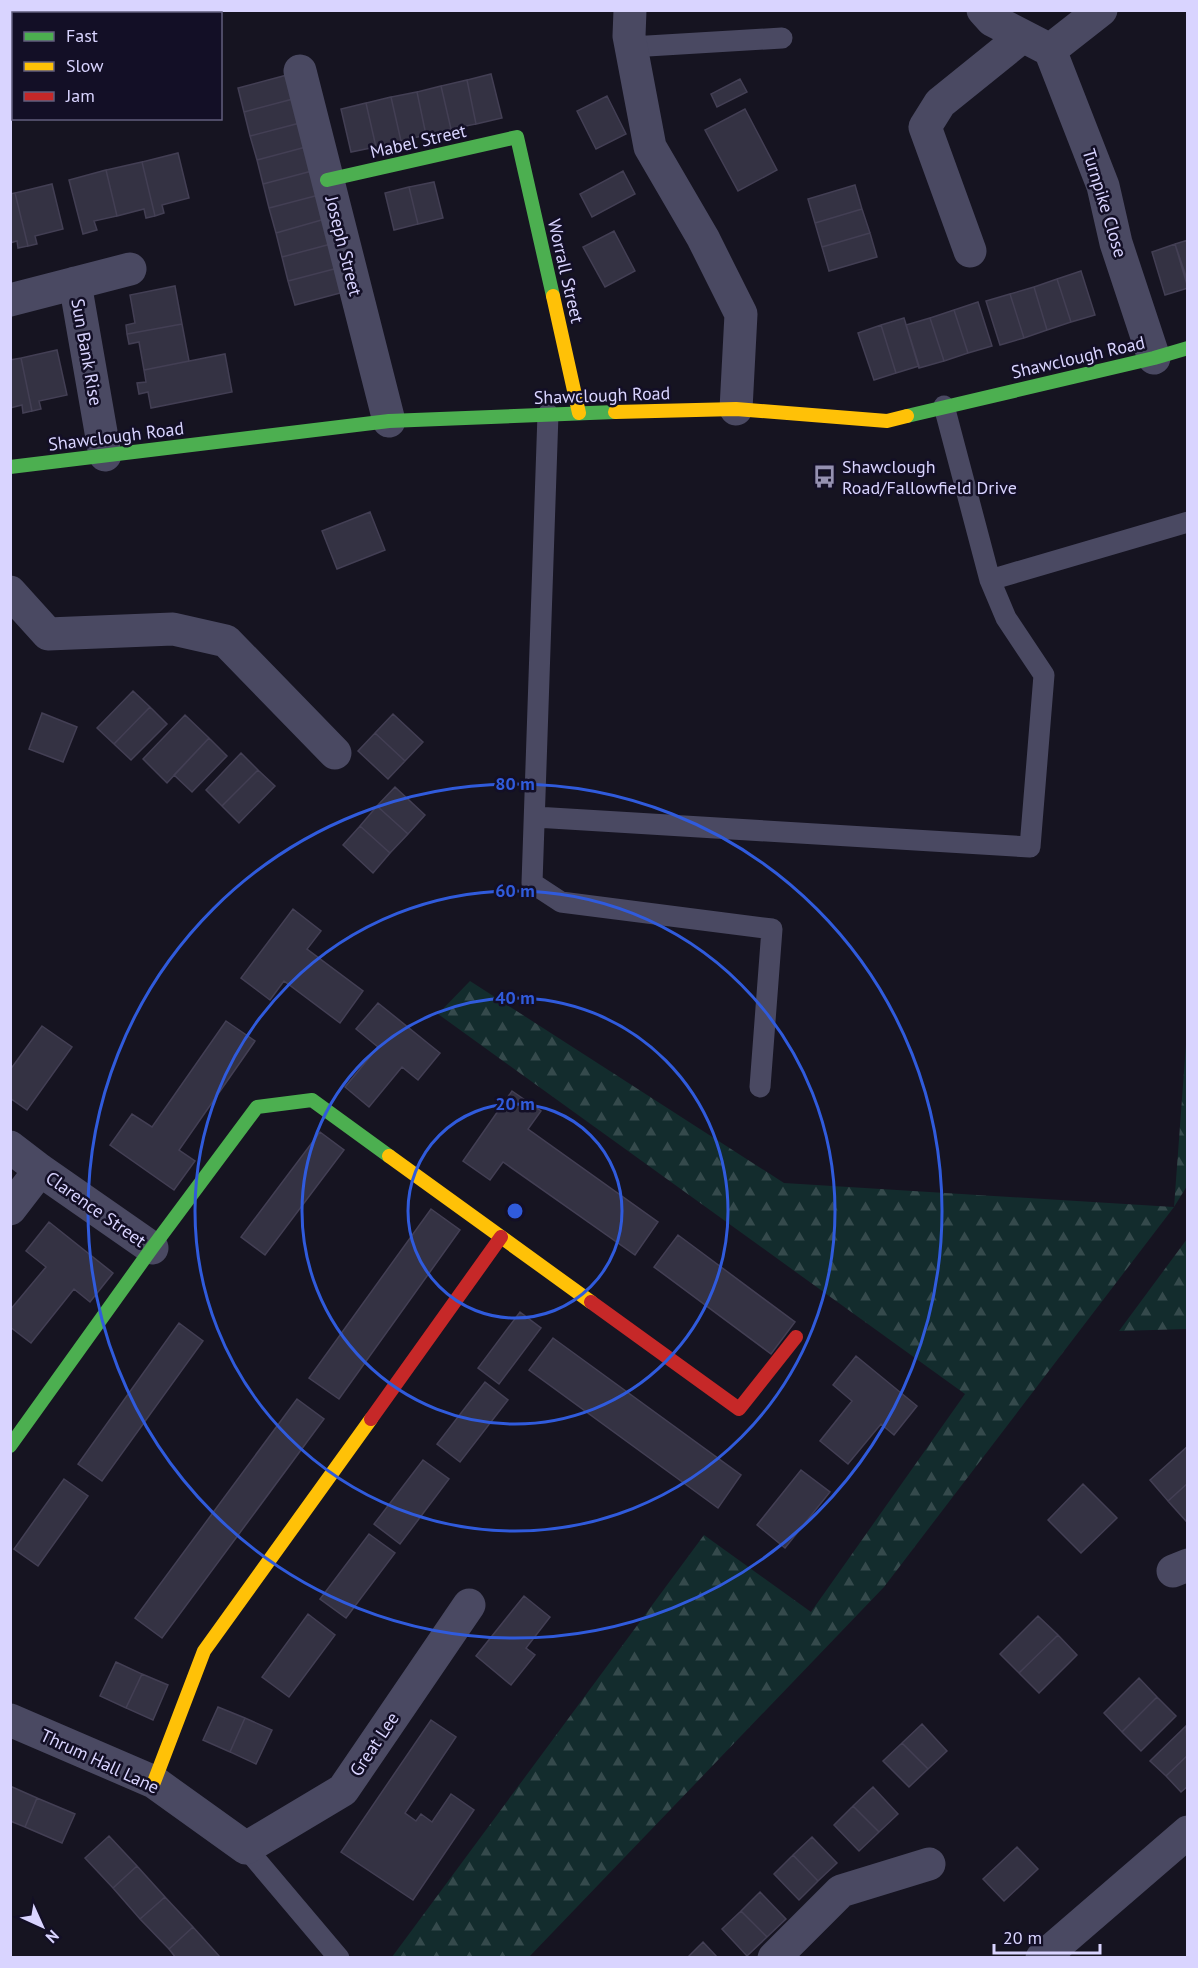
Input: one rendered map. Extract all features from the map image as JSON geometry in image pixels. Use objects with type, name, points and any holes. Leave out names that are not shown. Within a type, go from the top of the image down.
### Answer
[{"type":"street","points":[[630,10],[629,36],[650,147],[703,238],[741,314],[736,409]]},
{"type":"street","points":[[982,10],[992,20],[1036,43]]},
{"type":"street","points":[[970,251],[926,127],[940,103],[1036,43],[1101,10]]},
{"type":"street","name":"Turnpike Close","points":[[1036,43],[1103,186],[1116,243],[1154,358]]},
{"type":"street","name":"Joseph Street","points":[[300,71],[388,421]]},
{"type":"street","name":"Mabel Street","points":[[327,180],[517,136]]},
{"type":"street","name":"Worrall Street","points":[[517,136],[579,412]]},
{"type":"street","name":"Sun Bank Rise","points":[[10,300],[130,269]]},
{"type":"street","name":"Sun Bank Rise","points":[[75,283],[105,455]]},
{"type":"street","name":"Shawclough Road","points":[[10,467],[388,421],[579,412],[736,409],[887,421],[1188,348]]},
{"type":"street","points":[[10,592],[48,634],[173,629],[226,641],[335,753]]},
{"type":"street","points":[[10,1446],[152,1248],[257,1107],[312,1100],[739,1409],[796,1337]]},
{"type":"street","name":"Clarence Street","points":[[10,1147],[152,1248]]},
{"type":"street","name":"Clarence Street","points":[[10,1209],[40,1170]]},
{"type":"street","points":[[154,1782],[204,1651],[501,1237]]},
{"type":"street","name":"Great Lee","points":[[246,1848],[343,1790],[469,1605]]},
{"type":"street","name":"Thrum Hall Lane","points":[[10,1720],[154,1782],[246,1848]]},
{"type":"street","points":[[1042,1958],[1188,1832]]},
{"type":"street","points":[[774,1958],[841,1891],[929,1864]]},
{"type":"lane","points":[[631,47],[782,38]]},
{"type":"lane","points":[[536,817],[1030,847],[1044,675],[1006,618],[990,580],[945,406]]},
{"type":"lane","points":[[548,414],[532,883],[561,902],[772,929],[760,1087]]},
{"type":"lane","points":[[990,580],[1188,522]]},
{"type":"lane","points":[[246,1848],[339,1958]]},
{"type":"green space","points":[[470,981],[784,1183],[1174,1207],[884,1587],[529,1957],[392,1957],[704,1535],[811,1612],[965,1394],[438,1014]]},
{"type":"green space","points":[[1187,1031],[1187,1186],[1174,1207]]},
{"type":"green space","points":[[1187,1239],[1187,1329],[1119,1331]]},
{"type":"building","points":[[491,74],[502,118],[476,124],[467,80]]},
{"type":"building","points":[[287,75],[293,99],[244,112],[238,88]]},
{"type":"building","points":[[740,79],[747,92],[717,107],[711,94]]},
{"type":"building","points":[[467,80],[476,124],[451,129],[441,86]]},
{"type":"building","points":[[441,86],[451,129],[426,135],[417,92]]},
{"type":"building","points":[[417,92],[426,135],[401,141],[391,97]]},
{"type":"building","points":[[607,96],[626,134],[596,149],[577,111]]},
{"type":"building","points":[[391,97],[401,141],[376,147],[366,103]]},
{"type":"building","points":[[293,99],[300,123],[250,136],[244,112]]},
{"type":"building","points":[[366,103],[376,147],[351,152],[341,109]]},
{"type":"building","points":[[745,109],[777,170],[738,191],[705,130]]},
{"type":"building","points":[[300,123],[306,147],[257,160],[250,136]]},
{"type":"building","points":[[306,147],[312,171],[263,184],[257,160]]},
{"type":"building","points":[[178,153],[189,198],[162,205],[164,213],[155,216],[142,162]]},
{"type":"building","points":[[142,162],[155,216],[146,218],[144,209],[117,216],[106,170]]},
{"type":"building","points":[[106,170],[117,216],[94,221],[97,230],[83,234],[69,180]]},
{"type":"building","points":[[312,171],[319,195],[269,208],[263,184]]},
{"type":"building","points":[[623,171],[635,194],[592,217],[580,194]]},
{"type":"building","points":[[434,182],[443,218],[418,224],[409,187]]},
{"type":"building","points":[[52,184],[63,229],[35,236],[37,244],[28,246],[15,193]]},
{"type":"building","points":[[855,185],[862,209],[815,223],[808,199]]},
{"type":"building","points":[[409,187],[418,224],[394,230],[385,193]]},
{"type":"building","points":[[15,193],[28,246],[18,248],[17,241],[10,243],[10,194]]},
{"type":"building","points":[[319,195],[325,219],[276,233],[269,208]]},
{"type":"building","points":[[862,209],[870,233],[822,247],[815,223]]},
{"type":"building","points":[[325,219],[331,244],[282,257],[276,233]]},
{"type":"building","points":[[614,231],[635,271],[605,287],[583,247]]},
{"type":"building","points":[[870,233],[877,257],[829,271],[822,247]]},
{"type":"building","points":[[1188,240],[1188,282],[1175,244]]},
{"type":"building","points":[[331,244],[338,268],[288,281],[282,257]]},
{"type":"building","points":[[1175,244],[1188,288],[1165,295],[1152,252]]},
{"type":"building","points":[[338,268],[344,292],[295,305],[288,281]]},
{"type":"building","points":[[1081,271],[1095,315],[1071,322],[1057,279]]},
{"type":"building","points":[[1057,279],[1071,322],[1047,330],[1034,287]]},
{"type":"building","points":[[175,286],[182,324],[127,334],[126,325],[135,323],[130,295]]},
{"type":"building","points":[[1034,287],[1047,330],[1024,338],[1010,294]]},
{"type":"building","points":[[1010,294],[1024,338],[1000,345],[986,301]]},
{"type":"building","points":[[978,302],[992,346],[968,353],[954,310]]},
{"type":"building","points":[[954,310],[968,353],[944,361],[930,318]]},
{"type":"building","points":[[904,318],[919,366],[896,373],[881,325]]},
{"type":"building","points":[[930,318],[944,361],[919,368],[906,325]]},
{"type":"building","points":[[182,324],[189,361],[144,370],[139,342],[129,344],[127,334]]},
{"type":"building","points":[[881,325],[896,373],[874,380],[858,333]]},
{"type":"building","points":[[57,350],[67,395],[39,401],[41,409],[32,411],[21,358]]},
{"type":"building","points":[[225,354],[232,392],[151,408],[148,392],[139,394],[137,383],[146,382],[144,370]]},
{"type":"building","points":[[21,358],[32,411],[23,413],[22,405],[10,408],[10,360]]},
{"type":"building","points":[[370,512],[385,550],[337,569],[322,531]]},
{"type":"building","points":[[133,691],[150,707],[114,744],[97,728]]},
{"type":"building","points":[[150,707],[167,724],[131,760],[114,744]]},
{"type":"building","points":[[42,713],[77,727],[63,762],[29,749]]},
{"type":"building","points":[[393,714],[423,742],[405,761],[375,733]]},
{"type":"building","points":[[185,715],[209,738],[167,783],[143,759]]},
{"type":"building","points":[[375,733],[405,761],[388,779],[358,751]]},
{"type":"building","points":[[209,738],[227,756],[192,792],[174,775]]},
{"type":"building","points":[[241,753],[258,770],[222,806],[206,790]]},
{"type":"building","points":[[258,770],[275,786],[239,823],[222,806]]},
{"type":"building","points":[[395,787],[425,815],[408,834],[377,806]]},
{"type":"building","points":[[377,806],[408,834],[390,853],[360,826]]},
{"type":"building","points":[[360,826],[390,853],[373,873],[343,845]]},
{"type":"building","points":[[293,909],[321,931],[307,949],[363,991],[340,1023],[284,981],[270,1000],[241,978]]},
{"type":"building","points":[[378,1003],[440,1053],[418,1080],[402,1067],[369,1107],[345,1087],[378,1047],[356,1029]]},
{"type":"building","points":[[226,1021],[255,1041],[179,1150],[195,1161],[174,1190],[110,1145],[132,1114],[152,1127]]},
{"type":"building","points":[[42,1026],[72,1047],[27,1110],[10,1098],[10,1070]]},
{"type":"building","points":[[512,1091],[541,1111],[528,1129],[658,1222],[635,1255],[503,1162],[490,1180],[463,1161]]},
{"type":"building","points":[[320,1132],[344,1150],[265,1255],[241,1237]]},
{"type":"building","points":[[431,1209],[460,1230],[339,1399],[309,1378]]},
{"type":"building","points":[[49,1222],[113,1273],[90,1302],[74,1289],[31,1343],[10,1327],[10,1310],[46,1267],[26,1251]]},
{"type":"building","points":[[678,1235],[795,1322],[771,1354],[654,1267]]},
{"type":"building","points":[[520,1312],[541,1328],[499,1384],[478,1368]]},
{"type":"building","points":[[179,1323],[203,1341],[102,1481],[78,1464]]},
{"type":"building","points":[[553,1338],[741,1475],[718,1508],[529,1370]]},
{"type":"building","points":[[856,1356],[917,1406],[894,1435],[881,1424],[848,1464],[820,1441],[852,1401],[833,1385]]},
{"type":"building","points":[[485,1382],[508,1400],[460,1462],[437,1444]]},
{"type":"building","points":[[297,1399],[324,1419],[162,1638],[135,1618]]},
{"type":"building","points":[[1188,1446],[1188,1483],[1168,1501],[1150,1480]]},
{"type":"building","points":[[423,1460],[449,1479],[400,1544],[374,1524]]},
{"type":"building","points":[[801,1470],[830,1492],[785,1548],[757,1525]]},
{"type":"building","points":[[64,1479],[88,1496],[38,1566],[14,1549]]},
{"type":"building","points":[[1188,1483],[1188,1520],[1186,1521],[1168,1501]]},
{"type":"building","points":[[1083,1484],[1117,1518],[1081,1553],[1048,1520]]},
{"type":"building","points":[[369,1534],[395,1553],[346,1618],[320,1599]]},
{"type":"building","points":[[524,1596],[550,1617],[526,1648],[535,1655],[511,1685],[476,1656]]},
{"type":"building","points":[[308,1614],[335,1635],[289,1697],[262,1677]]},
{"type":"building","points":[[1038,1616],[1058,1635],[1019,1673],[1000,1654]]},
{"type":"building","points":[[1058,1635],[1077,1655],[1039,1693],[1019,1673]]},
{"type":"building","points":[[116,1662],[142,1674],[126,1708],[100,1696]]},
{"type":"building","points":[[142,1674],[168,1685],[153,1720],[126,1708]]},
{"type":"building","points":[[1139,1678],[1157,1697],[1122,1732],[1104,1713]]},
{"type":"building","points":[[1157,1697],[1176,1716],[1141,1751],[1122,1732]]},
{"type":"building","points":[[218,1707],[245,1718],[230,1752],[203,1740]]},
{"type":"building","points":[[245,1718],[272,1730],[256,1764],[230,1752]]},
{"type":"building","points":[[431,1720],[456,1737],[405,1813],[416,1821],[421,1814],[432,1822],[451,1794],[474,1810],[413,1900],[341,1852]]},
{"type":"building","points":[[922,1724],[947,1751],[928,1769],[902,1743]]},
{"type":"building","points":[[1186,1726],[1188,1755],[1166,1776],[1150,1761]]},
{"type":"building","points":[[902,1743],[928,1769],[909,1787],[883,1761]]},
{"type":"building","points":[[1188,1755],[1188,1786],[1181,1792],[1166,1776]]},
{"type":"building","points":[[10,1786],[37,1798],[25,1827],[10,1821]]},
{"type":"building","points":[[873,1787],[898,1814],[879,1832],[853,1806]]},
{"type":"building","points":[[37,1798],[75,1814],[62,1843],[25,1827]]},
{"type":"building","points":[[853,1806],[879,1832],[859,1851],[834,1825]]},
{"type":"building","points":[[109,1836],[137,1866],[113,1888],[85,1858]]},
{"type":"building","points":[[812,1837],[837,1863],[818,1881],[793,1855]]},
{"type":"building","points":[[1017,1847],[1038,1869],[1004,1901],[983,1879]]},
{"type":"building","points":[[793,1855],[818,1881],[799,1900],[774,1874]]},
{"type":"building","points":[[137,1866],[165,1897],[140,1919],[113,1888]]},
{"type":"building","points":[[760,1892],[786,1919],[767,1937],[741,1911]]},
{"type":"building","points":[[165,1897],[193,1927],[169,1949],[140,1919]]},
{"type":"building","points":[[741,1911],[767,1937],[747,1956],[722,1929]]},
{"type":"building","points":[[193,1927],[220,1958],[176,1958],[169,1949]]},
{"type":"building","points":[[703,1942],[718,1958],[687,1958]]},
{"type":"traffic: fast","points":[[327,180],[517,137],[553,296]]},
{"type":"traffic: fast","points":[[907,416],[1188,348]]},
{"type":"traffic: fast","points":[[10,467],[389,421],[615,412]]},
{"type":"traffic: fast","points":[[10,1446],[152,1248],[257,1107],[312,1100],[389,1156]]},
{"type":"traffic: slow","points":[[553,296],[579,413]]},
{"type":"traffic: slow","points":[[615,412],[736,409],[887,421],[907,416]]},
{"type":"traffic: slow","points":[[389,1156],[591,1302]]},
{"type":"traffic: slow","points":[[154,1782],[204,1651],[371,1419]]},
{"type":"traffic: jam","points":[[371,1419],[501,1237]]},
{"type":"traffic: jam","points":[[591,1302],[739,1409],[796,1337]]},
{"type":"place","name":"Shawclough Road/Fallowfield Drive","points":[[824,476]]}]
